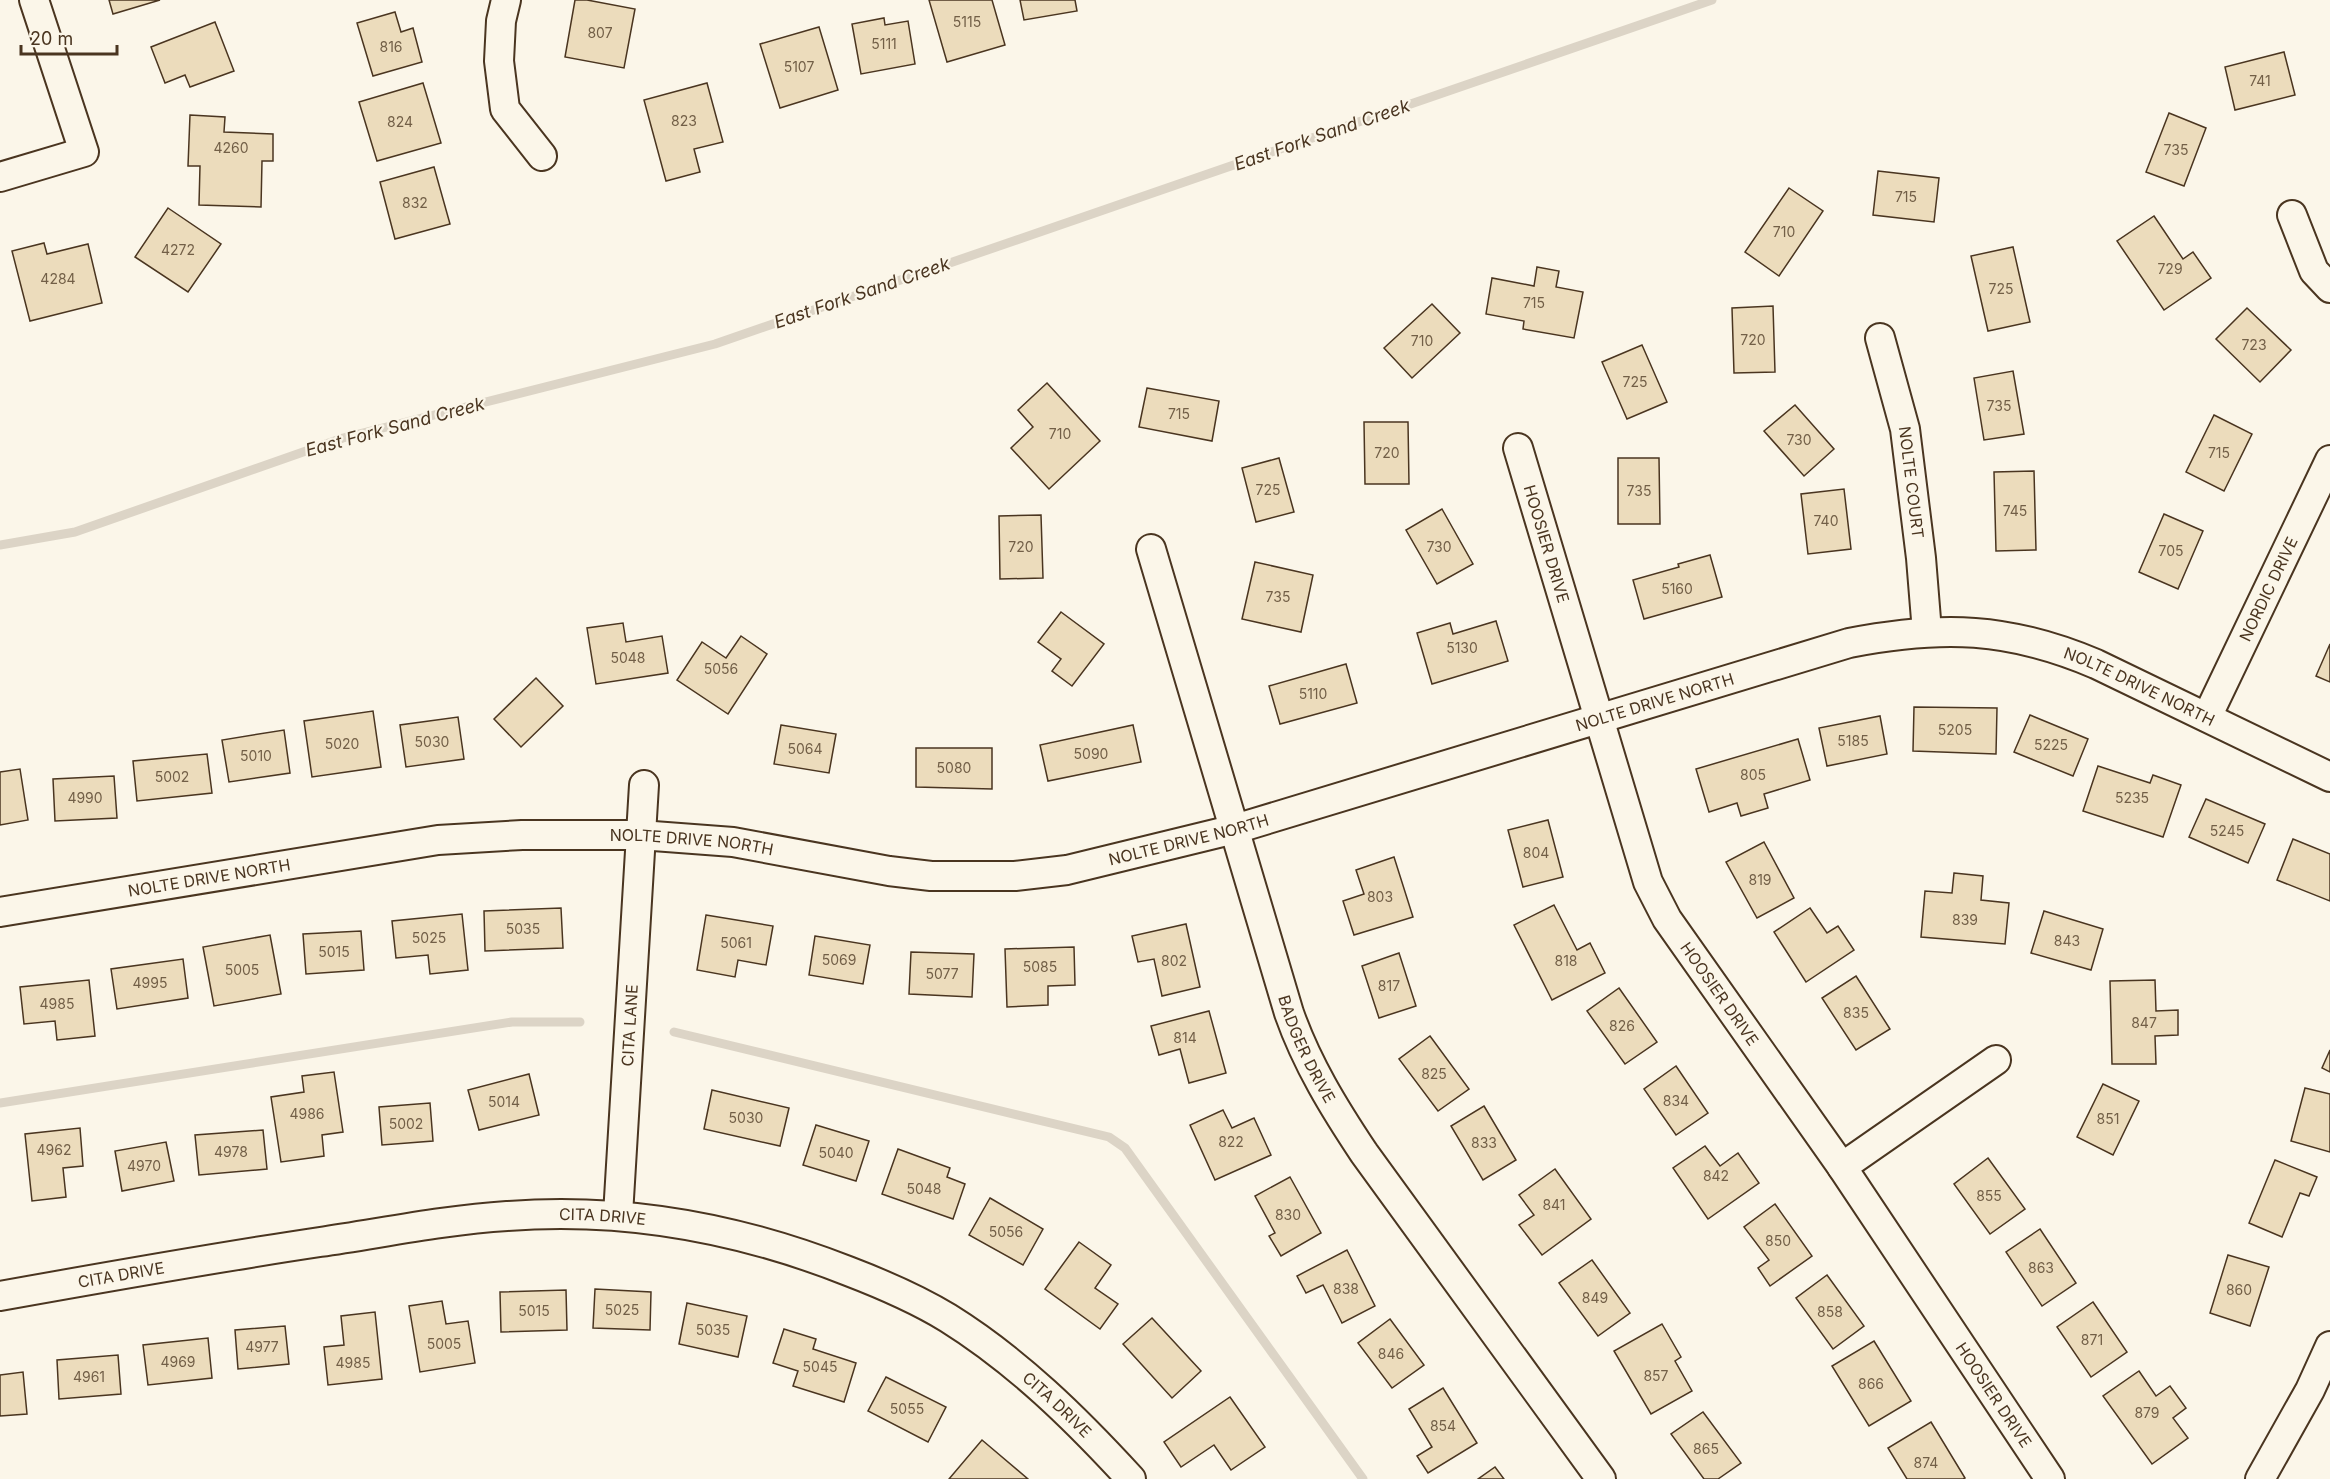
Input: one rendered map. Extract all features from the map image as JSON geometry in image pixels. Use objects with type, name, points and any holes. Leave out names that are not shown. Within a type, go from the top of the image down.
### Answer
[{"type":"street","points":[[0,177],[84,152],[34,0]]},
{"type":"street","points":[[506,0],[501,21],[499,61],[505,109],[542,156]]},
{"type":"street","points":[[2292,215],[2314,271],[2330,288]]},
{"type":"street","name":"NOLTE COURT","points":[[1880,338],[1905,429],[1920,547],[1927,632]]},
{"type":"street","name":"HOOSIER DRIVE","points":[[1518,448],[1648,882],[1667,920],[1842,1167],[2050,1479]]},
{"type":"street","name":"NORDIC DRIVE","points":[[2207,717],[2330,460]]},
{"type":"street","name":"BADGER DRIVE","points":[[1151,549],[1288,1013],[1301,1047],[1316,1077],[1364,1153],[1601,1479]]},
{"type":"street","name":"NOLTE DRIVE NORTH","points":[[0,912],[438,840],[522,835],[640,835],[733,842],[889,871],[931,876],[1015,876],[1067,870],[1235,829],[1850,643],[1927,632],[1976,632],[2018,637],[2060,648],[2330,777]]},
{"type":"street","name":"CITA LANE","points":[[618,1215],[644,785]]},
{"type":"street","points":[[1842,1167],[1996,1059]]},
{"type":"street","name":"CITA DRIVE","points":[[0,1296],[220,1257],[508,1215],[618,1215],[673,1221],[765,1241],[810,1256],[883,1284],[947,1317],[999,1354],[1086,1431],[1131,1479]]},
{"type":"street","points":[[2260,1479],[2310,1390],[2330,1346]]},
{"type":"building","points":[[109,0],[160,0],[113,14]]},
{"type":"building","points":[[575,0],[635,9],[624,68],[565,57]]},
{"type":"building","points":[[929,0],[992,0],[1005,45],[947,62]]},
{"type":"building","points":[[1020,0],[1075,0],[1077,11],[1024,20]]},
{"type":"building","points":[[395,12],[401,32],[413,28],[422,62],[373,76],[357,23]]},
{"type":"building","points":[[884,18],[885,25],[908,21],[915,64],[861,74],[852,24]]},
{"type":"building","points":[[215,22],[234,71],[190,87],[185,75],[165,83],[151,47]]},
{"type":"building","points":[[819,27],[838,90],[780,108],[760,44]]},
{"type":"building","points":[[2284,52],[2295,95],[2235,110],[2225,67]]},
{"type":"building","points":[[423,83],[441,143],[377,161],[359,102]]},
{"type":"building","points":[[707,83],[723,142],[694,149],[700,172],[666,181],[644,100]]},
{"type":"building","points":[[2169,113],[2206,128],[2184,186],[2146,172]]},
{"type":"building","points":[[190,115],[225,117],[224,132],[273,134],[273,161],[262,161],[261,207],[199,205],[200,166],[188,166]]},
{"type":"building","points":[[434,167],[450,224],[395,239],[380,182]]},
{"type":"building","points":[[1878,171],[1939,178],[1934,222],[1873,215]]},
{"type":"building","points":[[1789,188],[1823,211],[1779,276],[1745,252]]},
{"type":"building","points":[[168,208],[221,244],[188,292],[135,257]]},
{"type":"building","points":[[2154,216],[2183,259],[2193,252],[2211,278],[2164,310],[2117,241]]},
{"type":"building","points":[[44,243],[47,254],[88,244],[102,303],[30,321],[12,251]]},
{"type":"building","points":[[2013,247],[2030,322],[1988,331],[1971,256]]},
{"type":"building","points":[[1537,267],[1559,271],[1556,287],[1583,292],[1574,338],[1523,329],[1524,321],[1486,314],[1492,278],[1534,286]]},
{"type":"building","points":[[1432,304],[1460,333],[1412,378],[1384,348]]},
{"type":"building","points":[[1773,306],[1775,372],[1734,373],[1732,308]]},
{"type":"building","points":[[2247,308],[2291,350],[2260,382],[2216,339]]},
{"type":"building","points":[[1642,345],[1667,402],[1627,419],[1602,362]]},
{"type":"building","points":[[2013,371],[2024,434],[1984,440],[1974,378]]},
{"type":"building","points":[[1047,383],[1100,441],[1049,489],[1011,448],[1033,427],[1018,410]]},
{"type":"building","points":[[1147,388],[1219,401],[1212,441],[1139,427]]},
{"type":"building","points":[[1795,405],[1834,449],[1804,476],[1764,431]]},
{"type":"building","points":[[2214,415],[2252,434],[2224,491],[2186,472]]},
{"type":"building","points":[[1364,422],[1408,422],[1409,484],[1365,484]]},
{"type":"building","points":[[1279,458],[1294,512],[1256,522],[1242,468]]},
{"type":"building","points":[[1618,458],[1659,458],[1660,524],[1618,524]]},
{"type":"building","points":[[2034,471],[2036,550],[1996,551],[1994,472]]},
{"type":"building","points":[[1844,489],[1851,549],[1808,554],[1801,494]]},
{"type":"building","points":[[1442,509],[1473,564],[1437,584],[1406,530]]},
{"type":"building","points":[[2164,514],[2203,531],[2178,589],[2139,572]]},
{"type":"building","points":[[1041,515],[1043,578],[1000,579],[999,516]]},
{"type":"building","points":[[1710,555],[1722,597],[1644,619],[1633,580],[1679,567],[1678,564]]},
{"type":"building","points":[[1255,562],[1313,575],[1301,632],[1242,619]]},
{"type":"building","points":[[1061,612],[1104,644],[1072,686],[1052,671],[1061,659],[1038,642]]},
{"type":"building","points":[[1496,621],[1508,661],[1432,684],[1417,633],[1450,623],[1453,634]]},
{"type":"building","points":[[623,623],[626,642],[662,636],[668,673],[596,684],[587,628]]},
{"type":"building","points":[[741,636],[767,654],[728,714],[677,680],[702,642],[726,658]]},
{"type":"building","points":[[2330,644],[2330,682],[2316,676]]},
{"type":"building","points":[[1346,664],[1357,703],[1280,724],[1269,686]]},
{"type":"building","points":[[536,678],[563,706],[521,747],[494,719]]},
{"type":"building","points":[[1914,707],[1997,708],[1996,754],[1913,751]]},
{"type":"building","points":[[373,711],[381,767],[312,777],[304,721]]},
{"type":"building","points":[[2030,715],[2088,739],[2073,776],[2014,752]]},
{"type":"building","points":[[1880,716],[1887,754],[1827,766],[1819,728]]},
{"type":"building","points":[[458,717],[464,759],[406,767],[400,725]]},
{"type":"building","points":[[781,725],[836,734],[829,773],[774,764]]},
{"type":"building","points":[[1133,725],[1141,762],[1048,781],[1040,745]]},
{"type":"building","points":[[284,730],[290,773],[229,782],[222,740]]},
{"type":"building","points":[[1798,739],[1810,780],[1764,794],[1768,808],[1741,816],[1737,803],[1709,812],[1696,769]]},
{"type":"building","points":[[916,748],[992,748],[992,789],[916,787]]},
{"type":"building","points":[[207,754],[212,793],[137,801],[133,761]]},
{"type":"building","points":[[2098,766],[2150,783],[2153,775],[2181,785],[2163,837],[2083,811]]},
{"type":"building","points":[[20,769],[28,820],[0,825],[0,772]]},
{"type":"building","points":[[114,776],[117,818],[55,821],[53,779]]},
{"type":"building","points":[[2206,799],[2265,824],[2248,863],[2189,837]]},
{"type":"building","points":[[1548,820],[1563,877],[1523,887],[1508,830]]},
{"type":"building","points":[[2293,839],[2330,854],[2330,901],[2277,880]]},
{"type":"building","points":[[1764,842],[1794,898],[1757,918],[1726,862]]},
{"type":"building","points":[[1394,857],[1413,917],[1354,935],[1343,901],[1364,894],[1356,870]]},
{"type":"building","points":[[1954,873],[1983,876],[1981,900],[2009,903],[2005,944],[1921,937],[1925,891],[1952,893]]},
{"type":"building","points":[[1554,905],[1577,950],[1590,943],[1605,973],[1552,1000],[1514,925]]},
{"type":"building","points":[[561,908],[563,948],[485,951],[484,911]]},
{"type":"building","points":[[1810,908],[1827,933],[1838,926],[1854,950],[1806,982],[1774,932]]},
{"type":"building","points":[[2044,911],[2103,929],[2091,970],[2031,953]]},
{"type":"building","points":[[462,914],[468,970],[430,974],[428,955],[396,958],[392,921]]},
{"type":"building","points":[[706,915],[773,926],[766,965],[738,960],[735,977],[697,970]]},
{"type":"building","points":[[1186,924],[1200,987],[1162,996],[1154,959],[1138,962],[1132,936]]},
{"type":"building","points":[[361,931],[364,970],[306,974],[303,934]]},
{"type":"building","points":[[270,935],[281,994],[214,1006],[203,947]]},
{"type":"building","points":[[815,936],[870,945],[863,984],[809,975]]},
{"type":"building","points":[[1074,947],[1075,985],[1048,986],[1048,1005],[1007,1007],[1005,949]]},
{"type":"building","points":[[911,952],[974,954],[972,997],[909,994]]},
{"type":"building","points":[[1399,953],[1416,1006],[1379,1018],[1362,966]]},
{"type":"building","points":[[183,959],[188,998],[117,1009],[111,969]]},
{"type":"building","points":[[1856,976],[1890,1029],[1856,1050],[1822,998]]},
{"type":"building","points":[[89,980],[95,1036],[57,1040],[55,1021],[24,1024],[20,987]]},
{"type":"building","points":[[2155,980],[2156,1011],[2178,1010],[2178,1035],[2155,1036],[2156,1064],[2112,1064],[2110,981]]},
{"type":"building","points":[[1619,988],[1657,1042],[1625,1064],[1587,1011]]},
{"type":"building","points":[[1209,1011],[1226,1073],[1189,1083],[1180,1049],[1159,1055],[1151,1026]]},
{"type":"building","points":[[1430,1036],[1469,1089],[1438,1111],[1399,1059]]},
{"type":"building","points":[[2330,1050],[2330,1072],[2322,1068]]},
{"type":"building","points":[[1676,1066],[1708,1113],[1676,1135],[1644,1089]]},
{"type":"building","points":[[334,1072],[343,1132],[322,1135],[324,1156],[281,1162],[271,1097],[304,1092],[302,1076]]},
{"type":"building","points":[[529,1074],[539,1115],[479,1130],[468,1090]]},
{"type":"building","points":[[2103,1084],[2139,1101],[2113,1155],[2077,1137]]},
{"type":"building","points":[[2305,1088],[2330,1094],[2330,1152],[2291,1141]]},
{"type":"building","points":[[712,1090],[789,1108],[780,1146],[704,1129]]},
{"type":"building","points":[[430,1103],[433,1141],[382,1145],[379,1107]]},
{"type":"building","points":[[1484,1106],[1516,1160],[1483,1180],[1451,1126]]},
{"type":"building","points":[[1223,1110],[1232,1128],[1254,1118],[1271,1155],[1215,1180],[1190,1125]]},
{"type":"building","points":[[816,1125],[869,1141],[856,1181],[803,1165]]},
{"type":"building","points":[[80,1128],[83,1166],[63,1168],[66,1197],[32,1201],[25,1134]]},
{"type":"building","points":[[263,1130],[267,1169],[199,1175],[195,1135]]},
{"type":"building","points":[[166,1142],[174,1181],[122,1191],[115,1151]]},
{"type":"building","points":[[1705,1146],[1720,1166],[1738,1153],[1759,1183],[1708,1219],[1673,1168]]},
{"type":"building","points":[[898,1149],[950,1168],[947,1177],[965,1184],[953,1219],[882,1194]]},
{"type":"building","points":[[1988,1158],[2025,1209],[1990,1234],[1954,1184]]},
{"type":"building","points":[[2275,1160],[2317,1177],[2309,1196],[2300,1193],[2282,1237],[2249,1223]]},
{"type":"building","points":[[1555,1169],[1591,1219],[1542,1255],[1519,1225],[1534,1215],[1519,1195]]},
{"type":"building","points":[[1290,1177],[1321,1233],[1281,1256],[1269,1236],[1275,1233],[1255,1196]]},
{"type":"building","points":[[990,1198],[1043,1229],[1023,1265],[969,1235]]},
{"type":"building","points":[[1775,1204],[1812,1256],[1770,1286],[1758,1268],[1769,1260],[1744,1227]]},
{"type":"building","points":[[2040,1229],[2076,1283],[2042,1306],[2006,1252]]},
{"type":"building","points":[[1079,1242],[1111,1265],[1095,1288],[1118,1304],[1100,1329],[1045,1289]]},
{"type":"building","points":[[1347,1250],[1375,1306],[1342,1323],[1323,1285],[1306,1293],[1297,1276]]},
{"type":"building","points":[[2228,1255],[2269,1267],[2250,1326],[2210,1313]]},
{"type":"building","points":[[1592,1260],[1630,1313],[1598,1336],[1559,1283]]},
{"type":"building","points":[[1827,1275],[1864,1326],[1833,1349],[1796,1298]]},
{"type":"building","points":[[595,1289],[651,1292],[650,1330],[593,1328]]},
{"type":"building","points":[[566,1290],[567,1330],[501,1332],[500,1292]]},
{"type":"building","points":[[442,1301],[446,1324],[468,1321],[475,1363],[420,1372],[409,1306]]},
{"type":"building","points":[[2093,1302],[2127,1352],[2091,1377],[2057,1327]]},
{"type":"building","points":[[687,1303],[747,1316],[738,1357],[679,1344]]},
{"type":"building","points":[[375,1312],[382,1379],[328,1385],[324,1347],[344,1345],[341,1316]]},
{"type":"building","points":[[1152,1318],[1201,1371],[1172,1398],[1123,1344]]},
{"type":"building","points":[[1390,1319],[1424,1365],[1392,1388],[1358,1343]]},
{"type":"building","points":[[1662,1324],[1681,1357],[1675,1361],[1692,1391],[1651,1414],[1614,1351]]},
{"type":"building","points":[[285,1326],[289,1364],[238,1369],[235,1330]]},
{"type":"building","points":[[784,1329],[816,1339],[813,1349],[856,1363],[844,1402],[793,1386],[798,1371],[773,1363]]},
{"type":"building","points":[[208,1338],[212,1378],[148,1385],[143,1345]]},
{"type":"building","points":[[1874,1341],[1911,1401],[1869,1426],[1832,1366]]},
{"type":"building","points":[[118,1355],[121,1394],[59,1399],[57,1360]]},
{"type":"building","points":[[2139,1371],[2156,1396],[2170,1386],[2186,1408],[2173,1418],[2188,1438],[2152,1464],[2103,1396]]},
{"type":"building","points":[[23,1372],[27,1414],[0,1416],[0,1375]]},
{"type":"building","points":[[886,1377],[946,1407],[928,1442],[868,1411]]},
{"type":"building","points":[[1443,1388],[1477,1443],[1428,1473],[1417,1456],[1432,1447],[1409,1409]]},
{"type":"building","points":[[1230,1397],[1265,1447],[1231,1470],[1214,1445],[1181,1467],[1164,1442]]},
{"type":"building","points":[[1703,1412],[1741,1463],[1718,1479],[1704,1479],[1671,1434]]},
{"type":"building","points":[[1931,1422],[1965,1478],[1907,1479],[1888,1448]]},
{"type":"building","points":[[982,1440],[1028,1479],[949,1479]]},
{"type":"building","points":[[1495,1467],[1504,1479],[1478,1479]]},
{"type":"waterway","name":"East Fork Sand Creek","points":[[0,545],[75,532],[343,438],[715,344],[1712,0]]},
{"type":"waterway","points":[[0,1103],[512,1022],[580,1022]]},
{"type":"waterway","points":[[674,1032],[1109,1137],[1125,1148],[1363,1479]]}]
